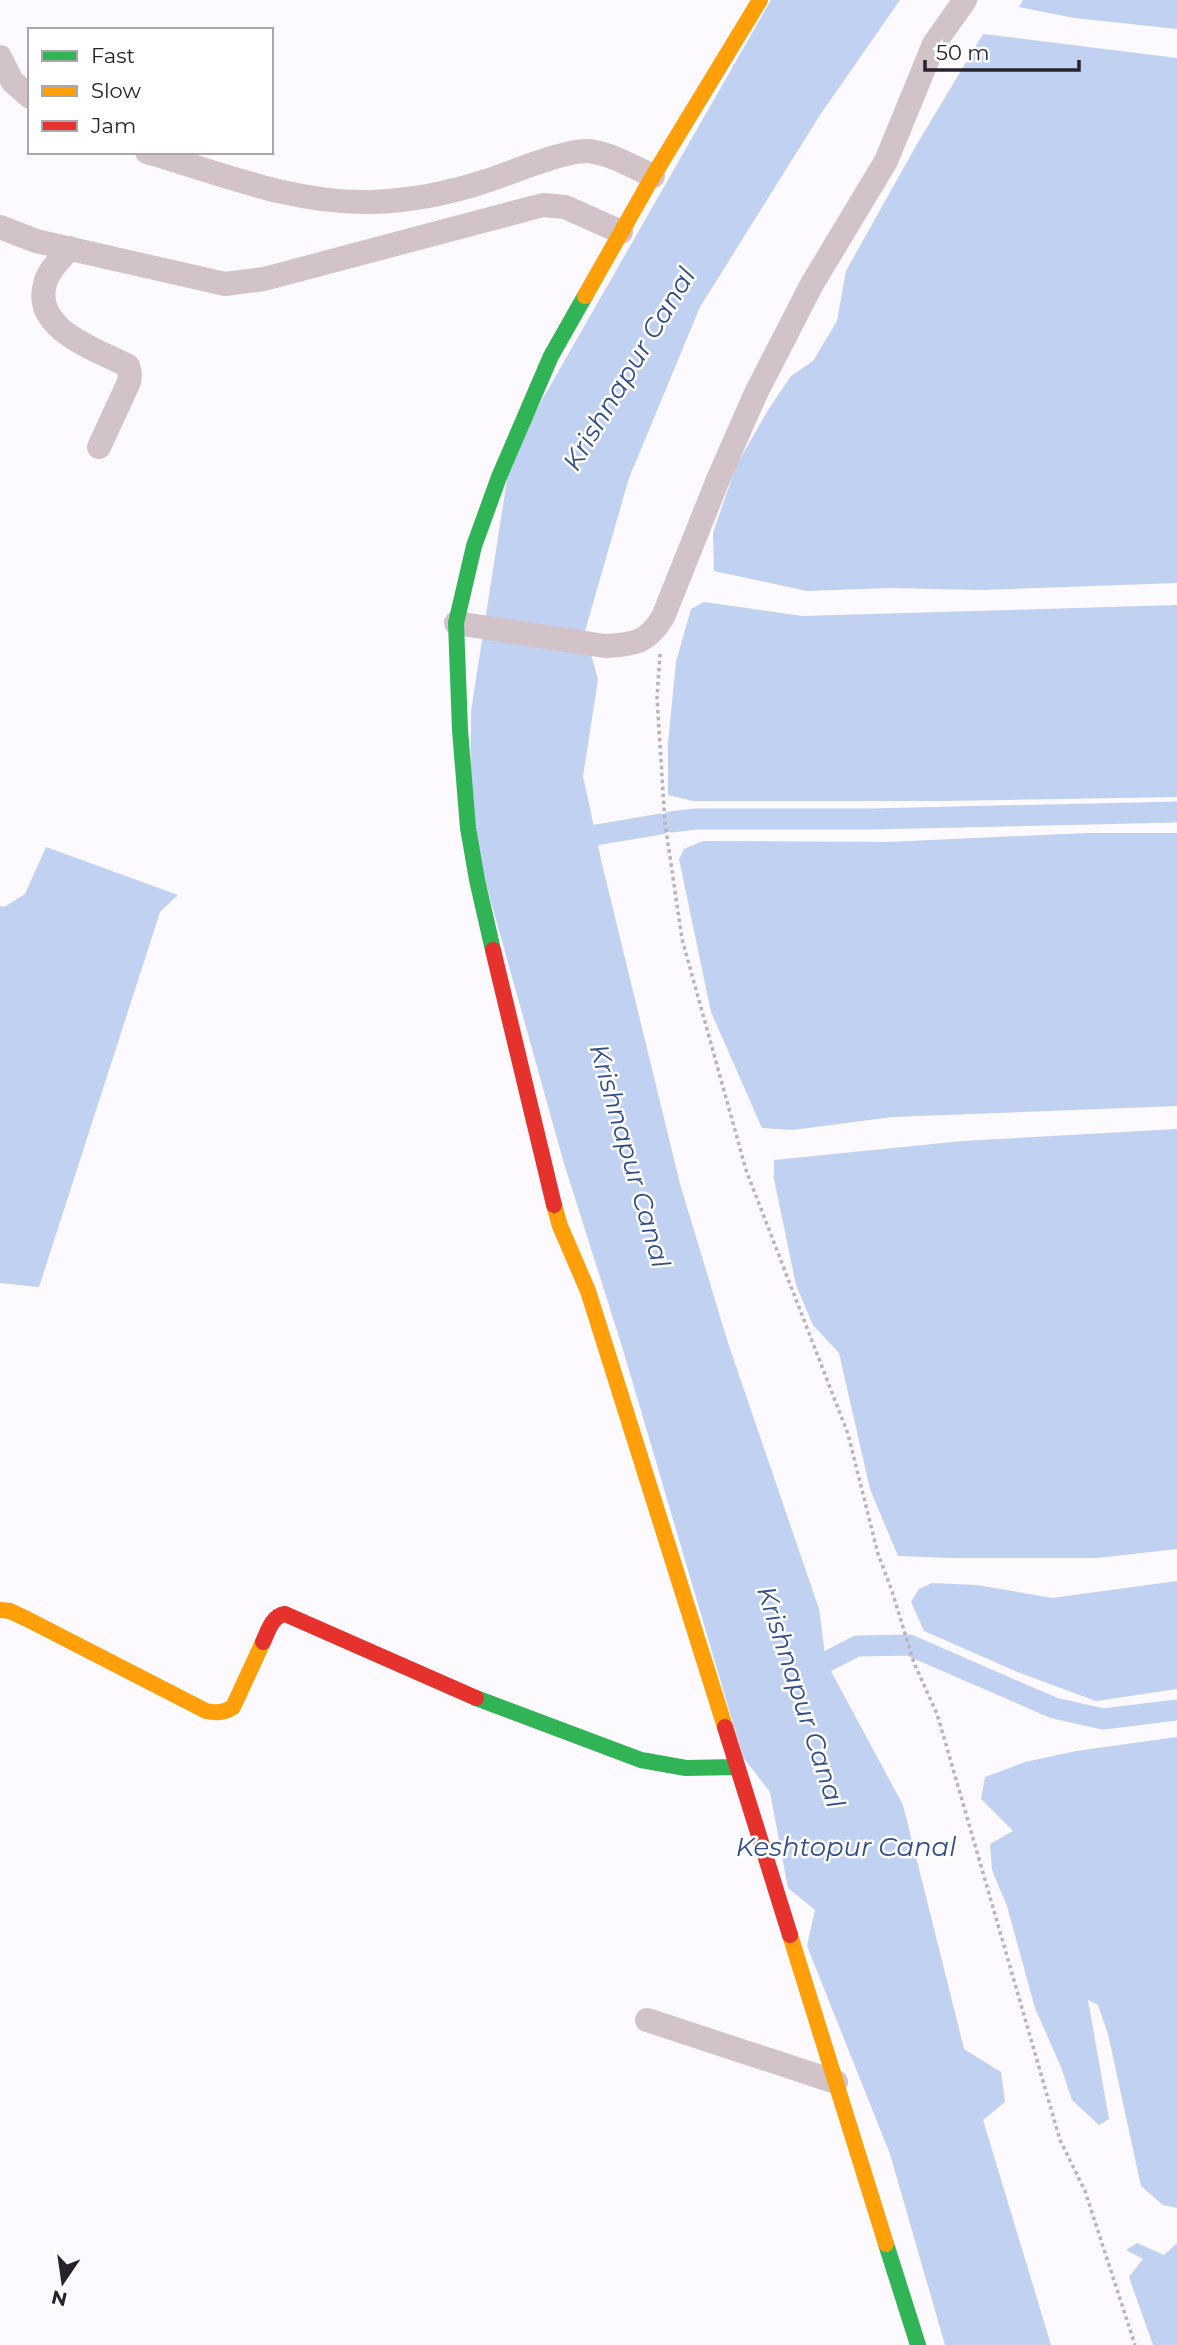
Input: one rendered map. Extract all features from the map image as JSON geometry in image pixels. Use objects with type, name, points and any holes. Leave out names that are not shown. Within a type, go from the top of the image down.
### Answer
[{"type":"street","points":[[760,0],[653,176],[551,356],[499,477],[474,547],[456,623],[460,730],[468,828],[477,880],[549,1190],[560,1226],[588,1291],[918,2345]]},
{"type":"street","points":[[456,623],[605,646],[624,645],[653,634],[663,617],[756,393],[811,284],[886,161],[934,44],[965,0]]},
{"type":"street","points":[[0,57],[12,80],[28,95]]},
{"type":"street","points":[[154,154],[283,192],[319,199],[370,202],[430,194],[482,183],[569,153],[589,151],[653,176]]},
{"type":"street","points":[[0,227],[36,241],[225,284],[264,279],[543,205],[565,207],[621,232]]},
{"type":"street","points":[[70,248],[45,283],[43,296],[47,313],[55,325],[71,337],[128,366],[130,374],[129,382],[99,447]]},
{"type":"street","points":[[0,1610],[10,1611],[27,1619],[206,1711],[226,1712],[233,1707],[271,1624],[279,1615],[285,1614],[470,1696],[641,1760],[687,1768],[737,1767]]},
{"type":"street","points":[[647,2020],[836,2082]]},
{"type":"path","points":[[663,617],[657,698],[665,822],[682,939],[708,1038],[746,1170],[848,1434],[878,1554],[914,1663],[946,1741],[1060,2140],[1085,2192],[1135,2345]]},
{"type":"water","name":"Keshtopur Canal","points":[[771,0],[900,0],[820,115],[700,307],[629,478],[585,631],[598,680],[583,776],[680,1184],[728,1343],[819,1609],[826,1662],[903,1805],[964,2049],[1001,2072],[1005,2102],[983,2120],[1051,2345],[945,2345],[890,2154],[807,1946],[815,1910],[788,1888],[770,1792],[743,1757],[624,1353],[563,1160],[470,826],[471,711],[511,454]]},
{"type":"water","points":[[1023,0],[1177,0],[1177,29],[1074,18],[1019,7]]},
{"type":"water","points":[[983,34],[1177,58],[1177,583],[981,590],[892,588],[807,591],[714,571],[713,533],[736,466],[791,376],[813,361],[837,321],[846,271]]},
{"type":"water","points":[[704,602],[802,616],[1177,605],[1177,797],[693,801],[668,795],[668,743],[676,662],[691,609]]},
{"type":"water","points":[[1086,833],[1177,833],[1177,1106],[892,1117],[793,1130],[762,1128],[711,1012],[679,859],[684,849],[703,841],[887,842]]},
{"type":"water","points":[[46,847],[178,895],[160,912],[39,1287],[0,1283],[0,906],[4,907],[25,894]]},
{"type":"water","points":[[1177,1129],[1177,1549],[1097,1558],[898,1556],[870,1489],[839,1353],[813,1325],[796,1285],[774,1179],[774,1160],[963,1141]]},
{"type":"water","points":[[1177,1581],[1177,1689],[1096,1701],[1020,1673],[924,1631],[911,1602],[919,1589],[932,1583],[977,1585],[1052,1598]]},
{"type":"water","points":[[1177,1737],[1177,2208],[1163,2205],[1141,2186],[1108,2034],[1098,2005],[1088,2000],[1109,2119],[1099,2125],[1072,2100],[1061,2067],[1035,2008],[1007,1906],[992,1870],[990,1844],[1013,1831],[981,1799],[985,1777],[1025,1762],[1076,1751]]},
{"type":"water","points":[[1137,2243],[1164,2255],[1177,2243],[1177,2345],[1153,2345],[1129,2277],[1143,2259],[1126,2250]]},
{"type":"waterway","points":[[671,822],[695,819],[870,819],[1177,812]]},
{"type":"waterway","points":[[596,835],[661,824]]},
{"type":"waterway","points":[[826,1662],[857,1646],[909,1645],[1054,1708],[1103,1719],[1177,1710]]},
{"type":"traffic: fast","points":[[493,950],[468,828],[460,730],[456,623],[474,546],[499,477],[551,356],[585,296]]},
{"type":"traffic: fast","points":[[476,1698],[641,1760],[686,1768],[737,1767]]},
{"type":"traffic: fast","points":[[886,2244],[918,2345]]},
{"type":"traffic: slow","points":[[585,296],[653,176],[760,0]]},
{"type":"traffic: slow","points":[[554,1205],[560,1226],[588,1291],[725,1727]]},
{"type":"traffic: slow","points":[[0,1610],[10,1611],[27,1619],[210,1712],[233,1707],[263,1642]]},
{"type":"traffic: slow","points":[[790,1935],[886,2244]]},
{"type":"traffic: jam","points":[[493,950],[554,1205]]},
{"type":"traffic: jam","points":[[263,1642],[274,1621],[285,1614],[476,1698]]},
{"type":"traffic: jam","points":[[725,1727],[790,1935]]},
{"type":"water label","name":"Krishnapur Canal","points":[[629,369]]},
{"type":"water label","name":"Krishnapur Canal","points":[[630,1156]]},
{"type":"water label","name":"Krishnapur Canal","points":[[801,1697]]}]
